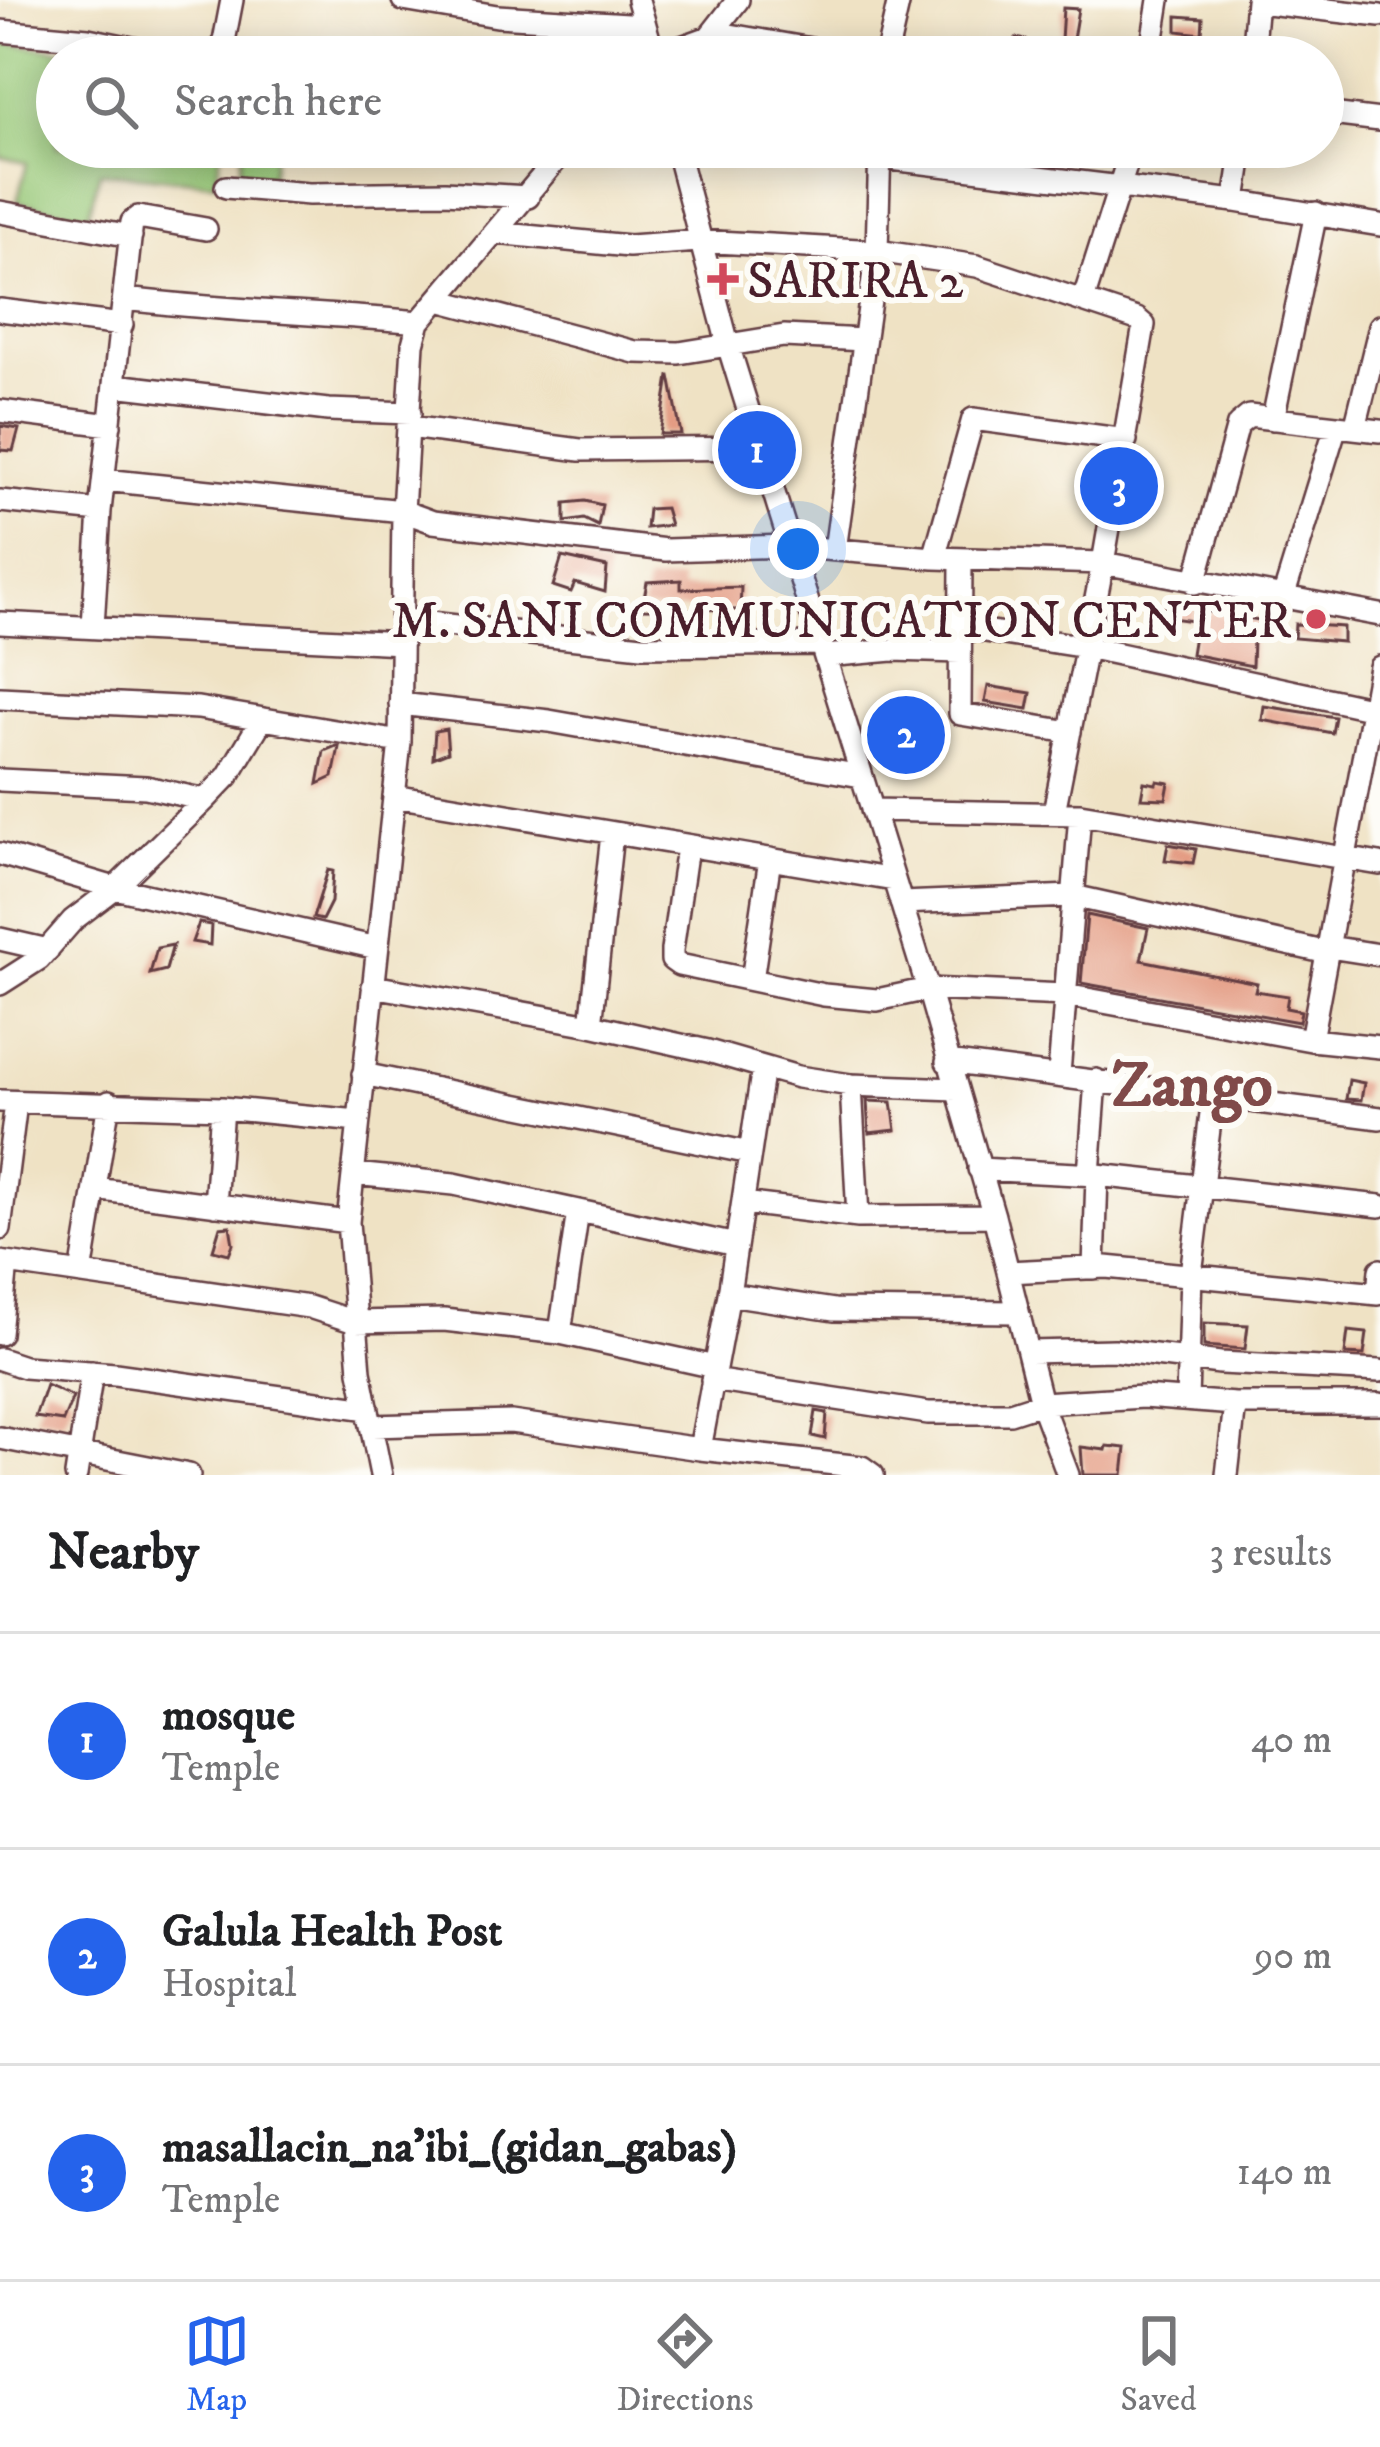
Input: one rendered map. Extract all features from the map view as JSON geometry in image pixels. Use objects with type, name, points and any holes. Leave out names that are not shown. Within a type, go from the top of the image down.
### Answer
[{"type":"street","points":[[225,36],[232,0]]},
{"type":"street","points":[[403,0],[497,16],[645,26]]},
{"type":"street","points":[[638,0],[648,36]]},
{"type":"street","points":[[710,36],[738,0]]},
{"type":"street","points":[[891,36],[899,0]]},
{"type":"street","points":[[1153,36],[1159,0]]},
{"type":"street","points":[[1254,36],[1257,1],[1380,16]]},
{"type":"street","points":[[0,31],[55,36]]},
{"type":"street","points":[[1344,115],[1380,120]]},
{"type":"street","points":[[381,1475],[355,1322],[348,1222],[400,742],[403,511],[413,344],[419,322],[551,168]]},
{"type":"street","points":[[681,168],[788,546],[928,989],[994,1216],[1041,1403],[1068,1475]]},
{"type":"street","points":[[835,550],[877,250],[879,168]]},
{"type":"street","points":[[988,168],[1316,212],[1380,225]]},
{"type":"street","points":[[1083,301],[1126,168]]},
{"type":"street","points":[[1235,201],[1240,168]]},
{"type":"street","points":[[226,187],[309,194],[528,197]]},
{"type":"street","points":[[0,212],[131,236]]},
{"type":"street","points":[[1273,418],[1316,212]]},
{"type":"street","points":[[92,626],[132,222],[138,218],[206,229]]},
{"type":"street","points":[[496,233],[629,246],[699,241],[877,250],[977,266],[1144,325],[1054,812]]},
{"type":"street","points":[[125,299],[419,322]]},
{"type":"street","points":[[439,300],[635,352],[679,353],[784,336],[865,340]]},
{"type":"street","points":[[0,310],[122,325]]},
{"type":"street","points":[[1283,598],[1380,328]]},
{"type":"street","points":[[115,385],[410,420],[580,450],[759,448]]},
{"type":"street","points":[[0,411],[110,425]]},
{"type":"street","points":[[1196,583],[1238,425],[1250,416],[1380,431]]},
{"type":"street","points":[[934,558],[973,419],[1126,440]]},
{"type":"street","points":[[104,480],[403,511],[433,521],[666,550],[788,546],[934,558],[1103,563],[1380,615]]},
{"type":"street","points":[[0,501],[100,511]]},
{"type":"street","points":[[961,559],[960,714],[1070,732]]},
{"type":"street","points":[[402,620],[642,646],[960,652]]},
{"type":"street","points":[[0,623],[402,644]]},
{"type":"street","points":[[960,627],[1087,647],[1374,709]]},
{"type":"street","points":[[1311,1040],[1346,858],[1373,761],[1380,667]]},
{"type":"street","points":[[0,698],[183,707],[400,742]]},
{"type":"street","points":[[400,704],[549,721],[861,776]]},
{"type":"street","points":[[0,984],[48,950],[73,920],[116,888],[205,800],[228,776],[261,721]]},
{"type":"street","points":[[0,780],[146,787],[205,800]]},
{"type":"street","points":[[394,796],[894,880]]},
{"type":"street","points":[[872,810],[1080,814],[1380,864]]},
{"type":"street","points":[[1059,1074],[1080,814]]},
{"type":"street","points":[[591,1025],[612,834]]},
{"type":"street","points":[[687,847],[672,960],[679,965],[824,995],[877,1000],[928,989],[1065,995],[1311,1040],[1380,1047]]},
{"type":"street","points":[[0,854],[116,888],[377,948]]},
{"type":"street","points":[[752,980],[770,859]]},
{"type":"street","points":[[901,904],[1073,896],[1328,950],[1380,956]]},
{"type":"street","points":[[0,939],[48,950]]},
{"type":"street","points":[[373,986],[591,1025],[798,1077],[851,1085],[956,1089]]},
{"type":"street","points":[[947,1062],[1380,1118]]},
{"type":"street","points":[[700,1449],[763,1067]]},
{"type":"street","points":[[363,1073],[751,1153]]},
{"type":"street","points":[[1094,1268],[1096,1080]]},
{"type":"street","points":[[851,1085],[858,1217]]},
{"type":"street","points":[[1187,1400],[1191,1274],[1213,1097]]},
{"type":"street","points":[[0,1229],[8,1102],[222,1108],[358,1121]]},
{"type":"street","points":[[81,1274],[109,1102]]},
{"type":"street","points":[[214,1205],[222,1108]]},
{"type":"street","points":[[980,1169],[1093,1175],[1380,1206]]},
{"type":"street","points":[[354,1174],[454,1184],[736,1245]]},
{"type":"street","points":[[95,1190],[348,1222]]},
{"type":"street","points":[[743,1203],[858,1217],[994,1216]]},
{"type":"street","points":[[560,1333],[578,1211]]},
{"type":"street","points":[[0,1334],[3,1262],[309,1307],[355,1322],[444,1320],[560,1333],[713,1374],[928,1413],[1010,1413],[1041,1403],[1143,1396],[1235,1404],[1380,1404]]},
{"type":"street","points":[[1008,1272],[1094,1268],[1379,1294],[1380,1270]]},
{"type":"street","points":[[729,1294],[834,1310],[1015,1312]]},
{"type":"street","points":[[1028,1352],[1114,1350],[1220,1363],[1380,1371]]},
{"type":"street","points":[[0,1359],[24,1367],[92,1372],[370,1418],[511,1421],[862,1467],[873,1475]]},
{"type":"street","points":[[76,1475],[92,1372]]},
{"type":"street","points":[[1228,1475],[1235,1404]]},
{"type":"street","points":[[0,1438],[189,1475]]},
{"type":"green space","points":[[0,43],[36,47],[36,168],[218,168],[215,183],[100,172],[88,216],[17,202],[27,163],[0,157]]},
{"type":"green space","points":[[240,168],[272,168],[271,178],[239,175]]},
{"type":"building","points":[[1063,8],[1078,9],[1074,36],[1061,36]]},
{"type":"building","points":[[1177,16],[1203,18],[1202,34],[1177,31]]},
{"type":"building","points":[[670,376],[681,434],[660,434]]},
{"type":"building","points":[[0,426],[19,429],[13,451],[0,450]]},
{"type":"building","points":[[565,503],[602,505],[598,526],[584,519],[565,522]]},
{"type":"building","points":[[665,508],[670,525],[646,528],[648,509]]},
{"type":"building","points":[[562,557],[607,567],[605,592],[575,583],[571,592],[553,586]]},
{"type":"building","points":[[681,580],[681,589],[741,587],[740,610],[642,609],[647,582]]},
{"type":"building","points":[[1166,603],[1195,607],[1193,621],[1164,617]]},
{"type":"building","points":[[1198,610],[1259,620],[1252,666],[1191,654]]},
{"type":"building","points":[[1295,624],[1343,627],[1343,642],[1294,638]]},
{"type":"building","points":[[988,686],[1031,693],[1028,709],[985,702]]},
{"type":"building","points":[[1264,706],[1335,717],[1332,733],[1262,720]]},
{"type":"building","points":[[879,719],[934,719],[934,751],[879,752]]},
{"type":"building","points":[[446,729],[448,752],[433,758],[435,731]]},
{"type":"building","points":[[336,746],[333,777],[318,784],[324,751]]},
{"type":"building","points":[[1144,782],[1169,783],[1166,799],[1141,798]]},
{"type":"building","points":[[1168,844],[1196,849],[1193,863],[1165,860]]},
{"type":"building","points":[[328,870],[333,871],[331,902],[322,920],[313,918]]},
{"type":"building","points":[[1087,915],[1148,928],[1141,960],[1257,983],[1255,991],[1288,996],[1286,1008],[1301,1011],[1299,1022],[1081,983]]},
{"type":"building","points":[[199,923],[211,925],[210,945],[192,942]]},
{"type":"building","points":[[173,945],[166,970],[150,974],[157,948]]},
{"type":"building","points":[[1349,1080],[1364,1083],[1361,1100],[1346,1099]]},
{"type":"building","points":[[867,1101],[892,1102],[896,1130],[869,1133]]},
{"type":"building","points":[[230,1226],[233,1244],[229,1254],[213,1250],[220,1227]]},
{"type":"building","points":[[1204,1323],[1248,1325],[1245,1349],[1204,1346]]},
{"type":"building","points":[[1348,1331],[1367,1333],[1364,1355],[1345,1354]]},
{"type":"building","points":[[46,1385],[73,1397],[63,1421],[35,1417]]},
{"type":"building","points":[[816,1411],[827,1413],[825,1439],[812,1436]]},
{"type":"building","points":[[1107,1446],[1126,1448],[1123,1475],[1083,1475],[1081,1447],[1106,1450]]},
{"type":"place","name":"SARIRA 2","points":[[723,279]]},
{"type":"place","name":"mosque","points":[[757,450]]},
{"type":"place","name":"masallacin_na'ibi_(gidan_gabas)","points":[[1119,486]]},
{"type":"place","name":"M. SANI COMMUNICATION CENTER","points":[[1316,619]]},
{"type":"place","name":"Galula Health Post","points":[[906,735]]},
{"type":"district","name":"Zango","points":[[1192,1083]]}]
